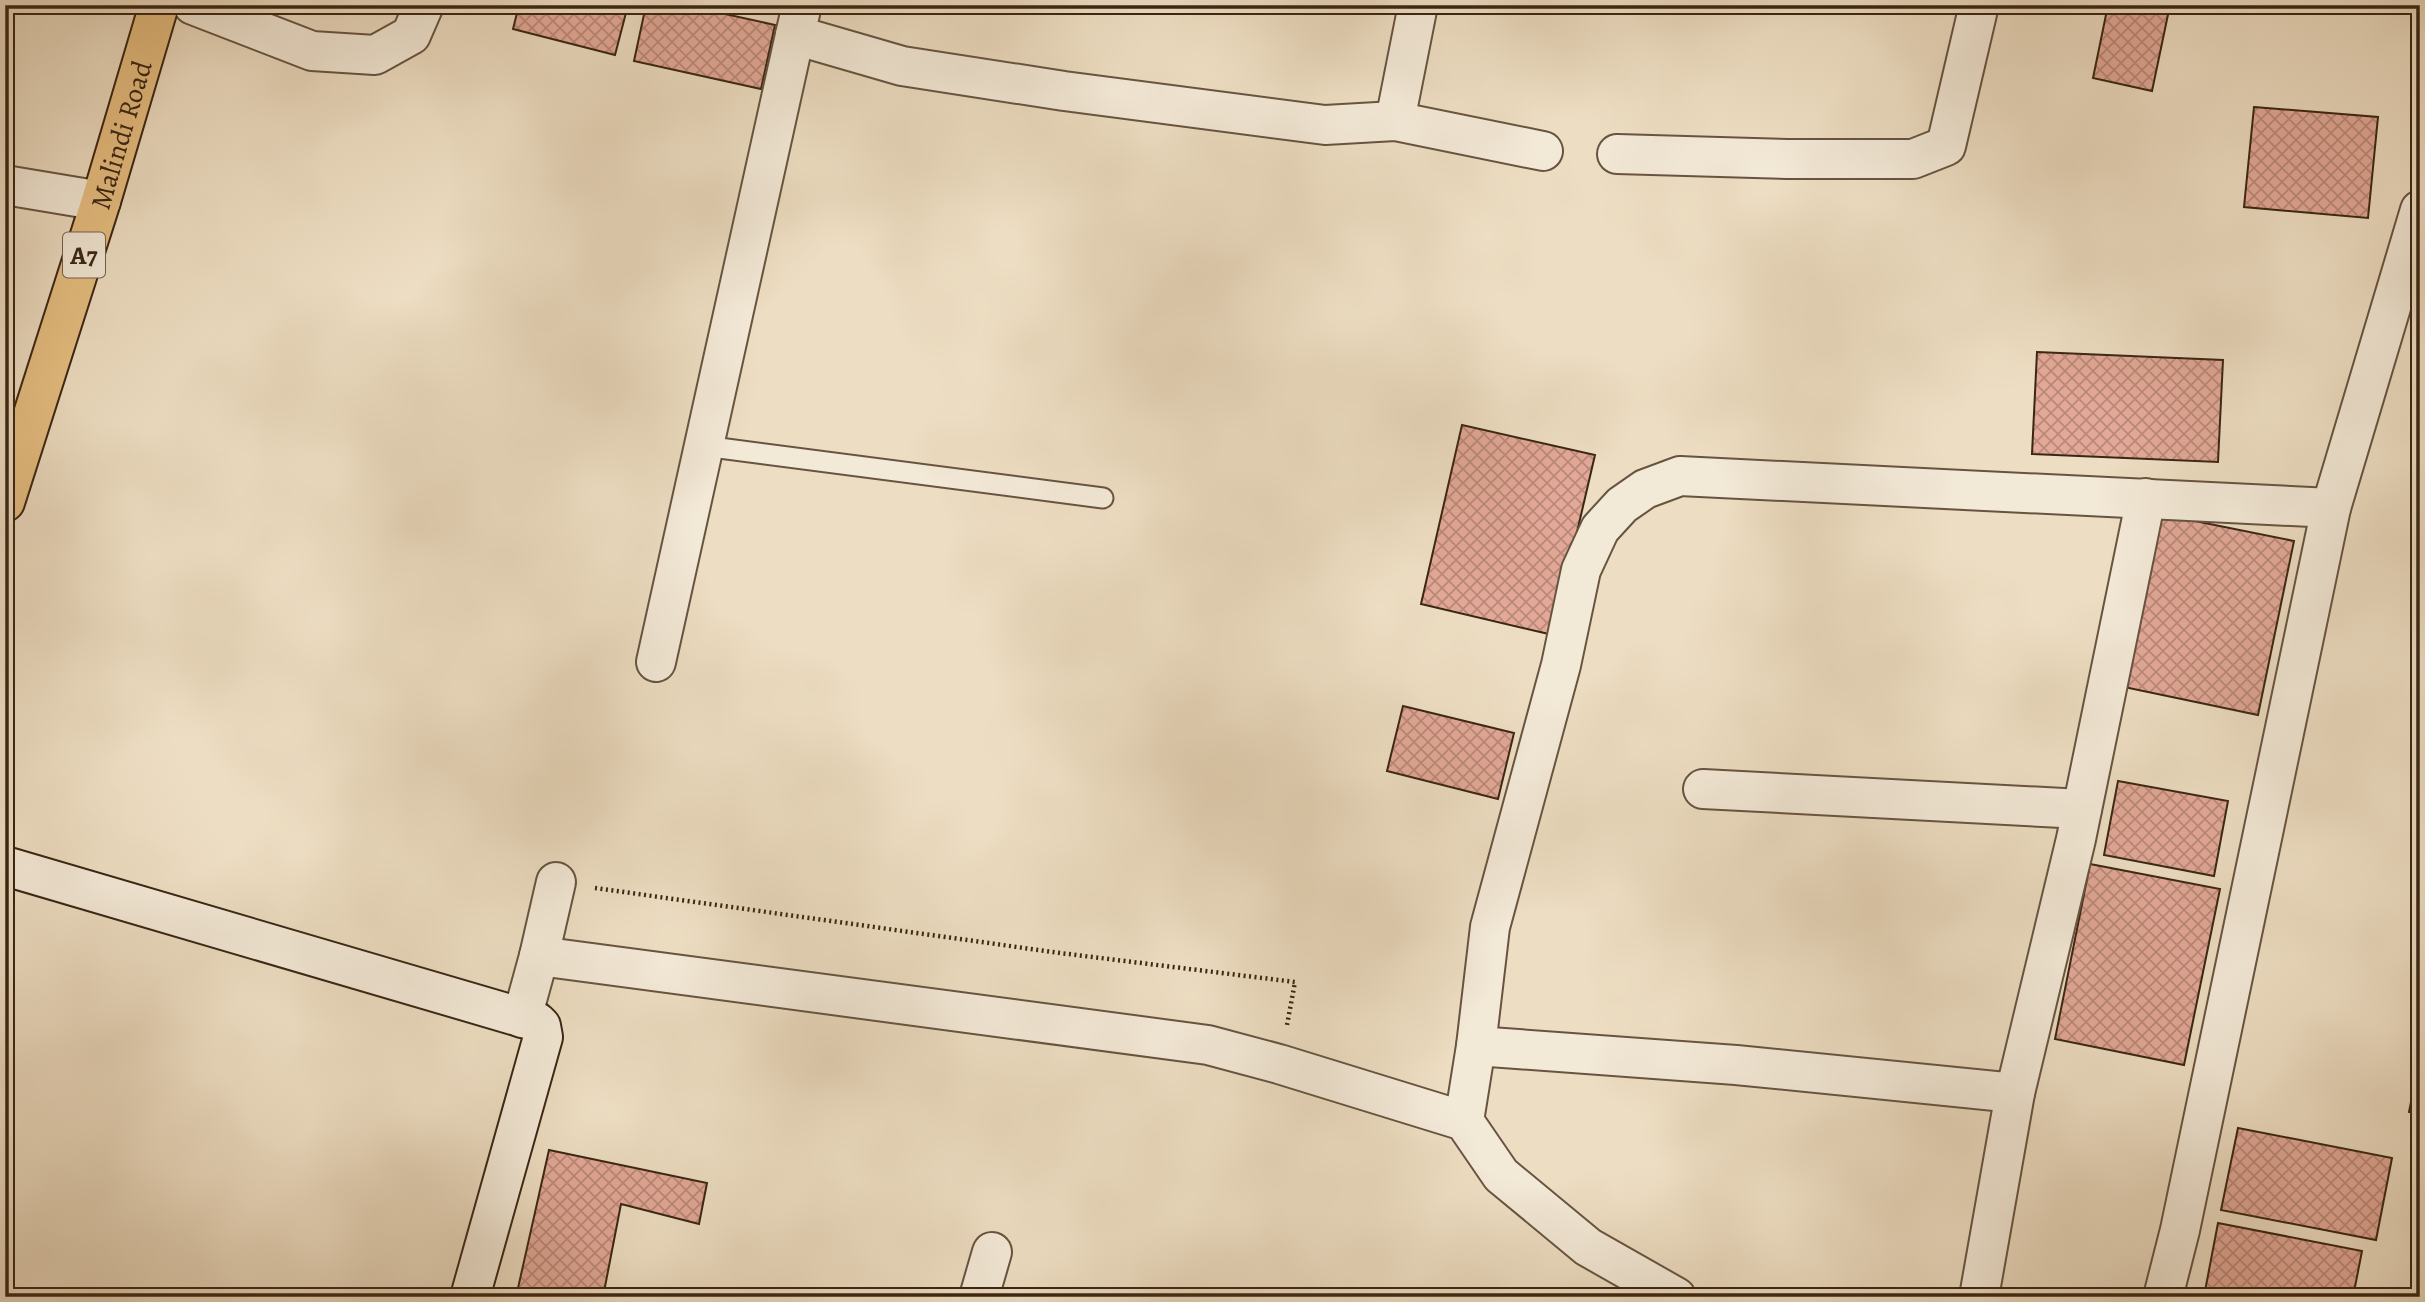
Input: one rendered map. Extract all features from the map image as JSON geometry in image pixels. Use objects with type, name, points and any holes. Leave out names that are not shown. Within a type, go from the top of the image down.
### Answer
[{"type":"highway","name":"Malindi Road","points":[[5,502],[101,201],[159,5]]},
{"type":"street","points":[[193,5],[312,51],[375,55],[411,35],[424,5]]},
{"type":"street","points":[[1395,121],[1418,5]]},
{"type":"street","points":[[1617,154],[1788,159],[1913,159],[1946,146],[1979,5]]},
{"type":"street","points":[[656,662],[799,20],[902,66],[1064,91],[1325,125],[1395,121],[1543,151]]},
{"type":"street","points":[[5,185],[101,201]]},
{"type":"street","points":[[2163,1297],[2180,1230],[2331,508],[2420,210]]},
{"type":"street","points":[[1464,1121],[1490,927],[1561,665],[1581,570],[1600,529],[1622,505],[1645,489],[1680,476],[2331,508]]},
{"type":"street","points":[[1979,1297],[2015,1093],[2082,809],[2146,498]]},
{"type":"street","points":[[1703,789],[2082,809]]},
{"type":"street","points":[[5,866],[537,1022],[541,1026],[543,1037],[470,1297]]},
{"type":"street","points":[[522,1018],[555,882]]},
{"type":"street","points":[[539,956],[1208,1045],[1279,1064],[1464,1121],[1501,1175],[1578,1239],[1676,1297]]},
{"type":"street","points":[[1476,1046],[1736,1065],[2015,1093]]},
{"type":"street","points":[[979,1297],[992,1252]]},
{"type":"lane","points":[[704,446],[1103,498]]},
{"type":"path","points":[[555,882],[1060,953],[1295,982],[1279,1064]]},
{"type":"building","points":[[519,5],[628,5],[615,55],[513,29]]},
{"type":"building","points":[[646,5],[684,5],[775,25],[761,89],[634,61]]},
{"type":"building","points":[[2108,5],[2170,5],[2152,91],[2093,78]]},
{"type":"building","points":[[2254,107],[2378,117],[2368,218],[2244,207]]},
{"type":"building","points":[[2037,352],[2223,360],[2218,462],[2032,454]]},
{"type":"building","points":[[1462,425],[1595,455],[1553,635],[1421,604]]},
{"type":"building","points":[[2160,514],[2294,541],[2258,715],[2124,687]]},
{"type":"building","points":[[1403,706],[1514,733],[1498,799],[1387,771]]},
{"type":"building","points":[[2118,781],[2228,801],[2214,876],[2104,855]]},
{"type":"building","points":[[2090,864],[2220,889],[2184,1065],[2055,1039]]},
{"type":"building","points":[[2420,1058],[2420,1114],[2409,1112]]},
{"type":"building","points":[[2238,1128],[2392,1158],[2376,1240],[2221,1210]]},
{"type":"building","points":[[549,1150],[707,1183],[699,1224],[621,1204],[603,1297],[516,1297]]},
{"type":"building","points":[[2218,1223],[2362,1251],[2353,1297],[2237,1297],[2205,1291]]}]
